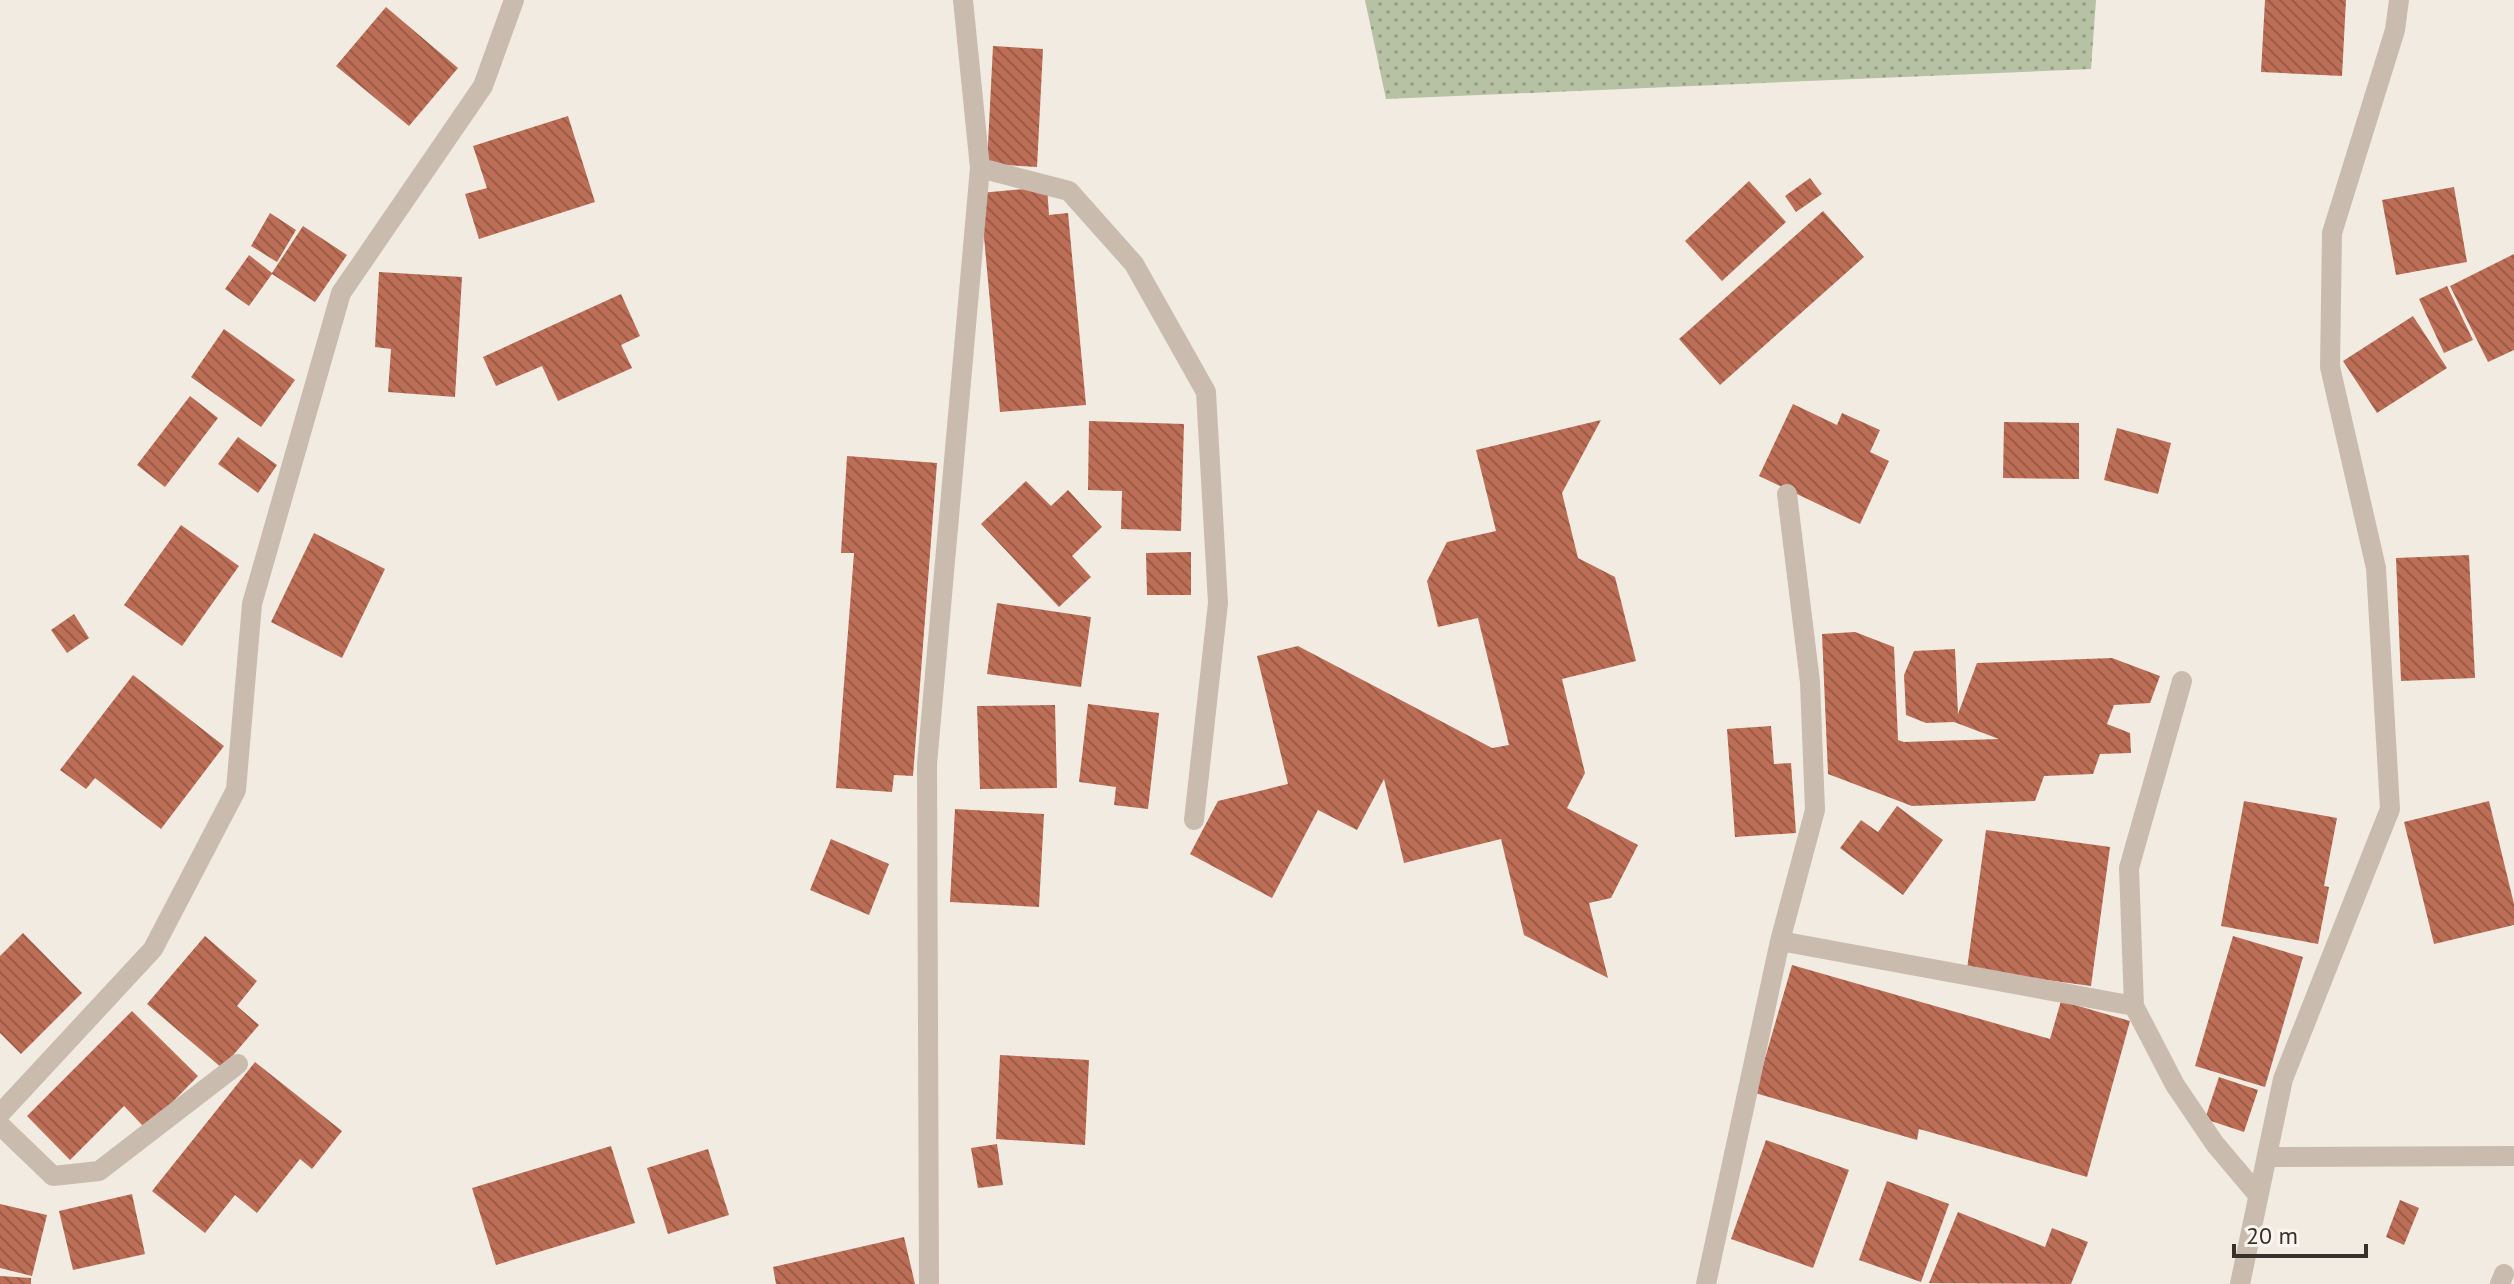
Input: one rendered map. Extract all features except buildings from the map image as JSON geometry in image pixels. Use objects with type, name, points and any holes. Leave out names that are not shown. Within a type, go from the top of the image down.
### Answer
[{"type":"street","points":[[0,1114],[153,949],[236,790],[252,604],[341,293],[483,86],[514,0]]},
{"type":"street","points":[[929,1284],[927,764],[980,168],[963,0]]},
{"type":"street","points":[[2240,1284],[2283,1079],[2390,809],[2376,568],[2330,367],[2332,233],[2395,30],[2399,0]]},
{"type":"street","points":[[980,168],[1069,191],[1134,264],[1206,392],[1218,603],[1194,820]]},
{"type":"street","points":[[1706,1284],[1780,941],[1815,810],[1810,682],[1787,494]]},
{"type":"street","points":[[2182,681],[2129,868],[2134,1006],[2175,1085],[2215,1144],[2258,1195]]},
{"type":"street","points":[[1780,941],[2134,1006]]},
{"type":"street","points":[[0,1125],[53,1176],[99,1171],[238,1064]]},
{"type":"street","points":[[2269,1157],[2514,1156]]},
{"type":"green space","points":[[1365,0],[2096,0],[2091,69],[1386,99]]}]
